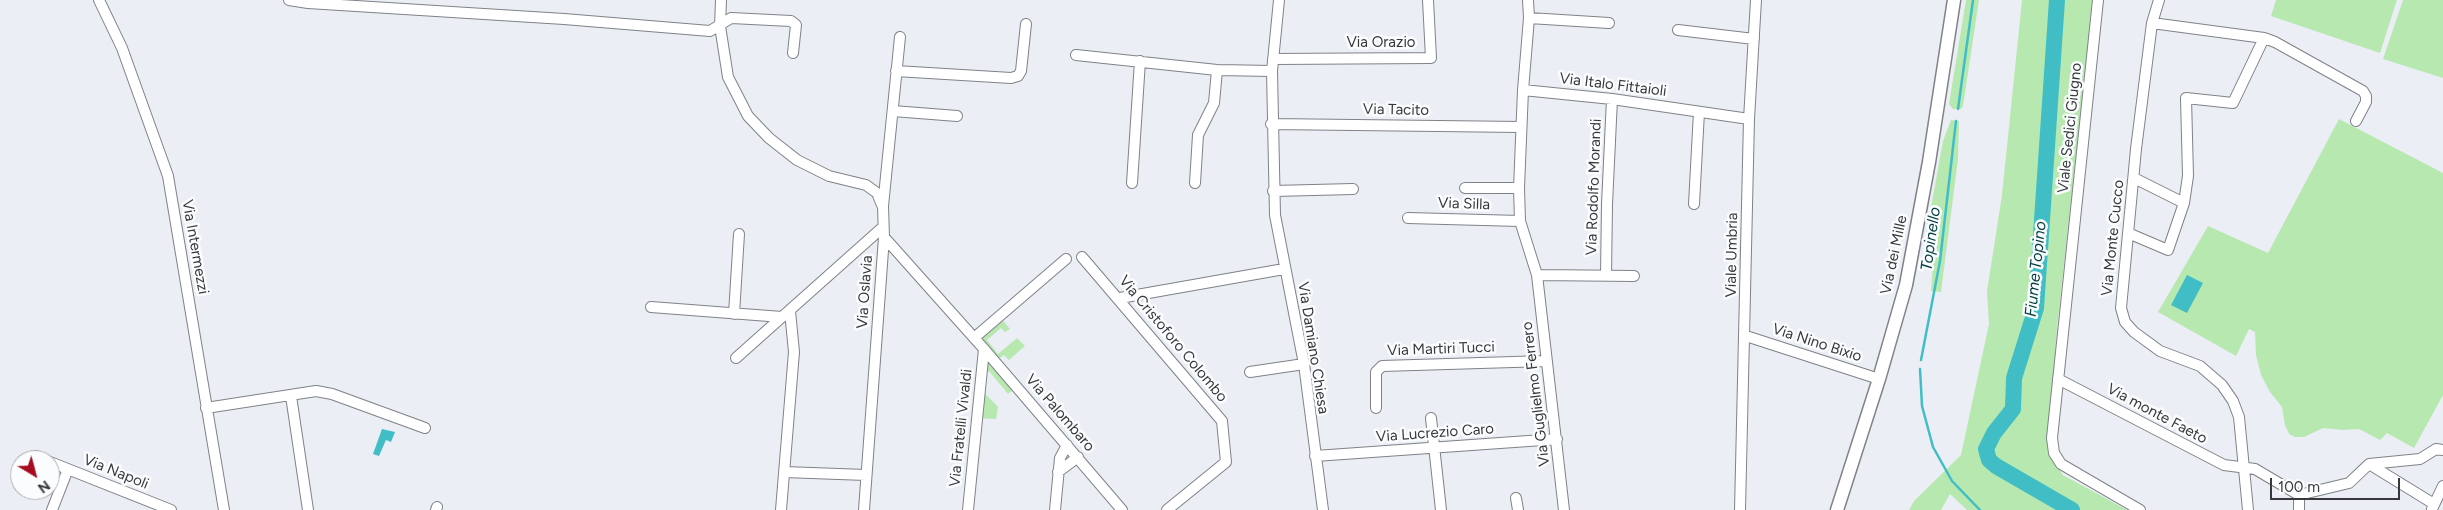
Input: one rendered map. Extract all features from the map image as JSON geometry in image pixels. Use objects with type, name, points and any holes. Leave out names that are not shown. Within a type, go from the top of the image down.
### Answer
[{"type":"main road","name":"Via dei Mille","points":[[1836,510],[1879,379],[1906,285],[1929,162],[1954,0]]},
{"type":"street","name":"Via Intermezzi","points":[[99,0],[122,48],[168,176],[224,510]]},
{"type":"street","points":[[289,0],[352,3],[710,31],[731,18],[791,21],[796,25],[793,53]]},
{"type":"street","points":[[721,0],[720,26],[728,77],[748,116],[769,138],[798,160],[829,176],[866,185],[873,189],[883,206]]},
{"type":"street","name":"Via Damiano Chiesa","points":[[1279,0],[1272,72],[1273,191],[1284,269],[1304,364],[1323,510]]},
{"type":"street","name":"Via Orazio","points":[[1273,59],[1431,58],[1428,0]]},
{"type":"street","name":"Via Guglielmo Ferrero","points":[[1528,0],[1529,18],[1521,127],[1520,221],[1537,275],[1564,510]]},
{"type":"street","name":"Viale Umbria","points":[[1740,510],[1746,336],[1749,119],[1756,0]]},
{"type":"street","name":"Viale Sedici Giugno","points":[[2098,0],[2052,438],[2054,453],[2062,464],[2074,473],[2140,510]]},
{"type":"street","name":"Via Monte Cucco","points":[[2159,0],[2152,23],[2121,308],[2125,322],[2160,351],[2200,366],[2222,385],[2234,401],[2239,417],[2248,510]]},
{"type":"street","points":[[1529,18],[1609,23]]},
{"type":"street","points":[[2152,23],[2264,38],[2363,91],[2366,96],[2366,102],[2356,121]]},
{"type":"street","points":[[896,71],[1012,78],[1018,76],[1021,71],[1026,24]]},
{"type":"street","points":[[1678,30],[1754,39]]},
{"type":"street","name":"Via Oslavia","points":[[864,510],[884,232],[883,206],[900,37]]},
{"type":"street","points":[[2128,234],[2168,250],[2184,203],[2188,176],[2186,98],[2232,103],[2264,38]]},
{"type":"street","points":[[1076,56],[1217,70],[1272,72]]},
{"type":"street","points":[[1132,183],[1140,61]]},
{"type":"street","points":[[1195,182],[1198,135],[1214,103],[1217,70]]},
{"type":"street","name":"Via Italo Fittaioli","points":[[1523,90],[1612,99],[1749,119]]},
{"type":"street","name":"Via Rodolfo Morandi","points":[[1606,276],[1606,204],[1612,99]]},
{"type":"street","points":[[893,111],[956,116]]},
{"type":"street","points":[[1694,204],[1699,112]]},
{"type":"street","name":"Via Tacito","points":[[1272,124],[1521,127]]},
{"type":"street","points":[[2134,178],[2184,203]]},
{"type":"street","points":[[1465,188],[1519,188]]},
{"type":"street","points":[[1273,191],[1353,189]]},
{"type":"street","name":"Via Silla","points":[[1408,218],[1520,221]]},
{"type":"street","points":[[736,358],[884,232]]},
{"type":"street","name":"Via Palombaro","points":[[884,232],[1122,510]]},
{"type":"street","points":[[734,314],[739,234]]},
{"type":"street","name":"Via Cristoforo Colombo","points":[[1082,257],[1120,298],[1222,421],[1226,462],[1167,510]]},
{"type":"street","points":[[974,338],[1066,259]]},
{"type":"street","points":[[1120,298],[1284,269]]},
{"type":"street","points":[[1537,275],[1634,276]]},
{"type":"street","points":[[651,307],[734,314],[786,314]]},
{"type":"street","points":[[781,510],[794,352],[786,314]]},
{"type":"street","name":"Via Nino Bixio","points":[[1746,336],[1879,379]]},
{"type":"street","name":"Via Fratelli Vivaldi","points":[[968,510],[984,349]]},
{"type":"street","name":"Via Martiri Tucci","points":[[1376,408],[1376,372],[1382,366],[1546,361]]},
{"type":"street","points":[[1250,372],[1304,364]]},
{"type":"street","name":"Via monte Faeto","points":[[2058,379],[2224,466],[2254,469],[2299,495]]},
{"type":"street","points":[[206,408],[316,391],[332,394],[425,428]]},
{"type":"street","points":[[291,396],[308,510]]},
{"type":"street","points":[[1431,418],[1441,510]]},
{"type":"street","name":"Via Lucrezio Caro","points":[[1315,456],[1557,439]]},
{"type":"street","points":[[1055,510],[1060,458],[1067,445]]},
{"type":"street","points":[[2299,510],[2299,495],[2349,484],[2369,464],[2420,459],[2436,450],[2443,450]]},
{"type":"street","points":[[1058,472],[1078,457]]},
{"type":"street","points":[[2369,464],[2433,507],[2443,486]]},
{"type":"street","name":"Via Napoli","points":[[60,466],[171,510]]},
{"type":"street","points":[[52,510],[68,469]]},
{"type":"street","points":[[784,472],[866,475]]},
{"type":"street","points":[[1516,498],[1518,510]]},
{"type":"green space","points":[[1966,0],[1979,0],[1963,106],[1961,109],[1953,109],[1949,104]]},
{"type":"green space","points":[[2022,0],[2093,0],[2057,328],[2048,454],[2063,475],[2127,510],[1967,510],[1950,494],[1941,510],[1909,510],[1914,501],[1961,455],[1989,324],[1987,291],[2002,195]]},
{"type":"green space","points":[[2276,0],[2397,0],[2380,53],[2271,16]]},
{"type":"green space","points":[[2403,0],[2443,0],[2443,78],[2383,59]]},
{"type":"green space","points":[[2339,119],[2443,173],[2443,395],[2414,448],[2387,433],[2380,440],[2359,429],[2323,428],[2304,437],[2295,437],[2289,434],[2285,425],[2282,407],[2270,392],[2261,375],[2256,355],[2255,332],[2249,329],[2236,356],[2158,312],[2208,226],[2268,253]]},
{"type":"green space","points":[[1951,120],[1959,121],[1958,159],[1941,292],[1931,291],[1935,237],[1926,235],[1943,141]]},
{"type":"green space","points":[[1000,317],[1010,329],[1005,332],[1001,328],[987,340],[998,354],[1017,338],[1025,346],[1009,360],[1004,355],[996,361],[975,338]]},
{"type":"green space","points":[[985,351],[1015,388],[1008,394],[989,371],[982,378]]},
{"type":"green space","points":[[980,388],[998,407],[996,419],[977,418]]},
{"type":"water","points":[[2187,275],[2203,283],[2187,313],[2171,305]]},
{"type":"water","points":[[382,429],[395,432],[391,442],[386,440],[379,456],[373,454]]},
{"type":"waterway","name":"Topinello","points":[[1958,109],[1973,0]]},
{"type":"waterway","name":"Fiume Topino","points":[[2057,0],[2036,308],[2014,378],[2013,409],[1994,433],[1986,449],[1989,460],[1996,466],[2072,510]]},
{"type":"waterway","name":"Topinello","points":[[1921,360],[1940,261],[1956,121]]},
{"type":"waterway","name":"Topinello","points":[[1920,369],[1922,406],[1933,447],[1952,481],[1980,510]]}]
